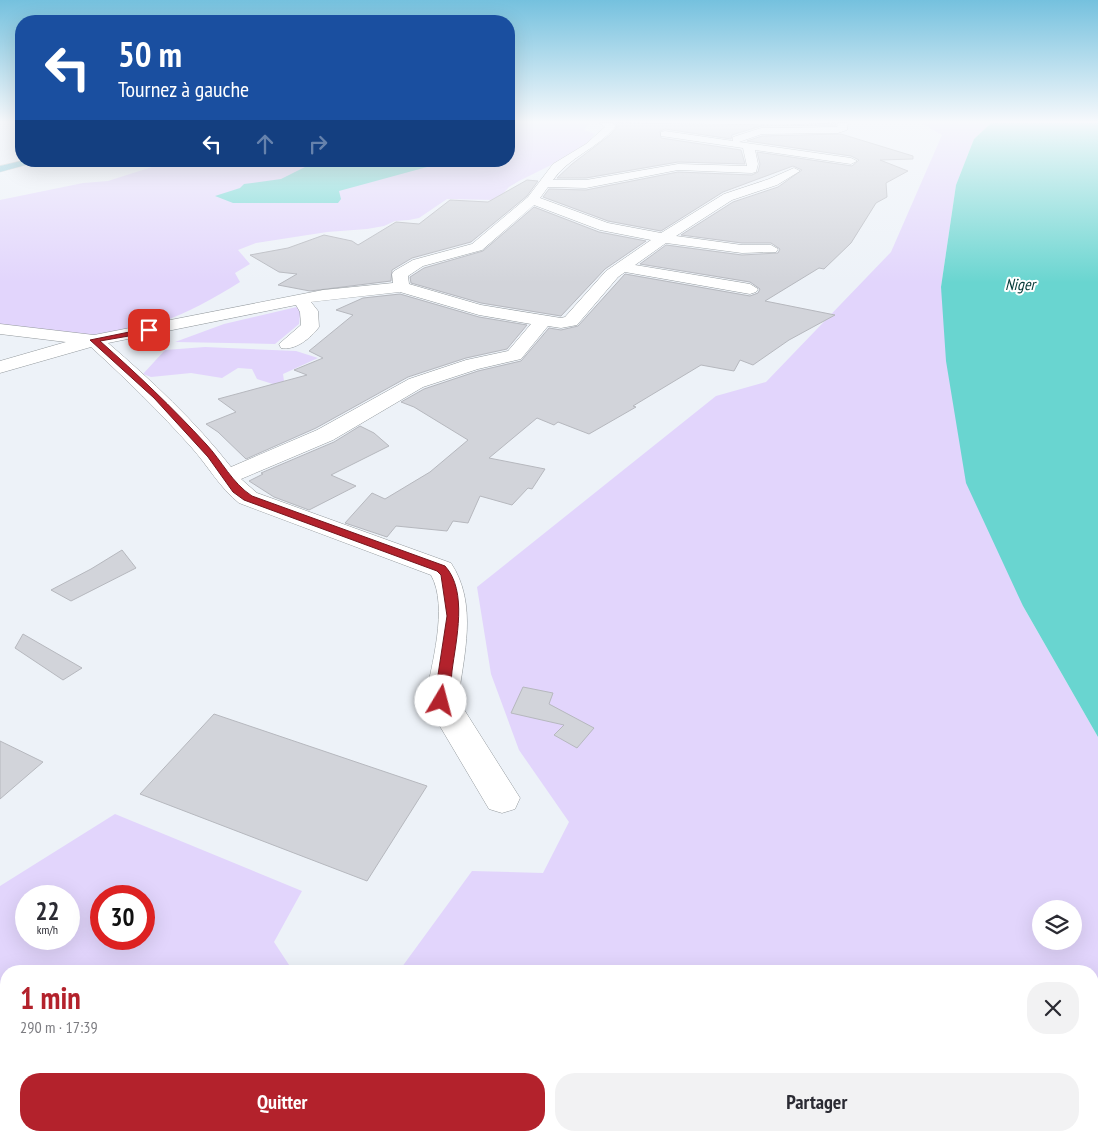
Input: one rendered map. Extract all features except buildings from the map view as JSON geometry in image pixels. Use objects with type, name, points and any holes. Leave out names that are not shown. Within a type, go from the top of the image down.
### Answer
[{"type":"street","points":[[401,287],[400,274],[414,264],[477,247],[532,200],[550,176]]},
{"type":"street","points":[[546,183],[586,184],[628,176]]},
{"type":"street","points":[[0,367],[94,340],[336,293],[401,287],[479,310],[544,320],[571,321],[595,290],[621,267],[663,238],[728,198],[784,176]]},
{"type":"street","points":[[532,200],[605,226],[663,238],[721,246],[771,249]]},
{"type":"street","points":[[685,277],[721,246]]},
{"type":"street","points":[[621,267],[750,289]]},
{"type":"street","points":[[288,344],[310,327],[309,311],[300,300]]},
{"type":"street","points":[[227,477],[325,435],[358,418],[416,382],[473,364],[514,355],[544,320]]},
{"type":"street","points":[[0,329],[94,340],[157,396],[212,455],[237,490],[248,498],[441,569],[446,574],[450,583],[453,616],[441,701],[502,798]]},
{"type":"shaded area","points":[[123,176],[529,176],[509,187],[497,200],[447,199],[419,218],[395,221],[384,226],[367,229],[327,232],[256,243],[238,250],[250,264],[235,273],[240,282],[182,314],[142,328],[99,335],[67,336],[0,327],[0,200],[83,183],[108,181]]},
{"type":"shaded area","points":[[924,176],[959,176],[956,185],[941,287],[1023,606],[1098,737],[1098,965],[403,965],[472,871],[543,873],[569,822],[519,750],[491,674],[477,587],[716,396],[766,382],[891,252]]},
{"type":"shaded area","points":[[301,306],[299,324],[275,344],[175,342],[224,324]]},
{"type":"shaded area","points":[[205,347],[296,351],[318,358],[283,374],[284,381],[276,385],[257,379],[252,369],[238,368],[222,378],[191,373],[151,377],[143,374],[165,350]]},
{"type":"shaded area","points":[[115,814],[302,891],[274,942],[289,965],[0,965],[0,886]]},
{"type":"water","points":[[287,176],[393,176],[339,191],[341,199],[338,203],[233,203],[215,196],[240,188],[244,184],[281,179]]},
{"type":"water","name":"Niger","points":[[959,176],[1098,176],[1098,737],[1023,606],[966,483],[946,361],[941,287],[956,185]]},
{"type":"route","points":[[149,330],[94,340],[157,396],[212,455],[237,490],[248,498],[441,569],[446,574],[450,583],[453,616],[441,701]]}]
